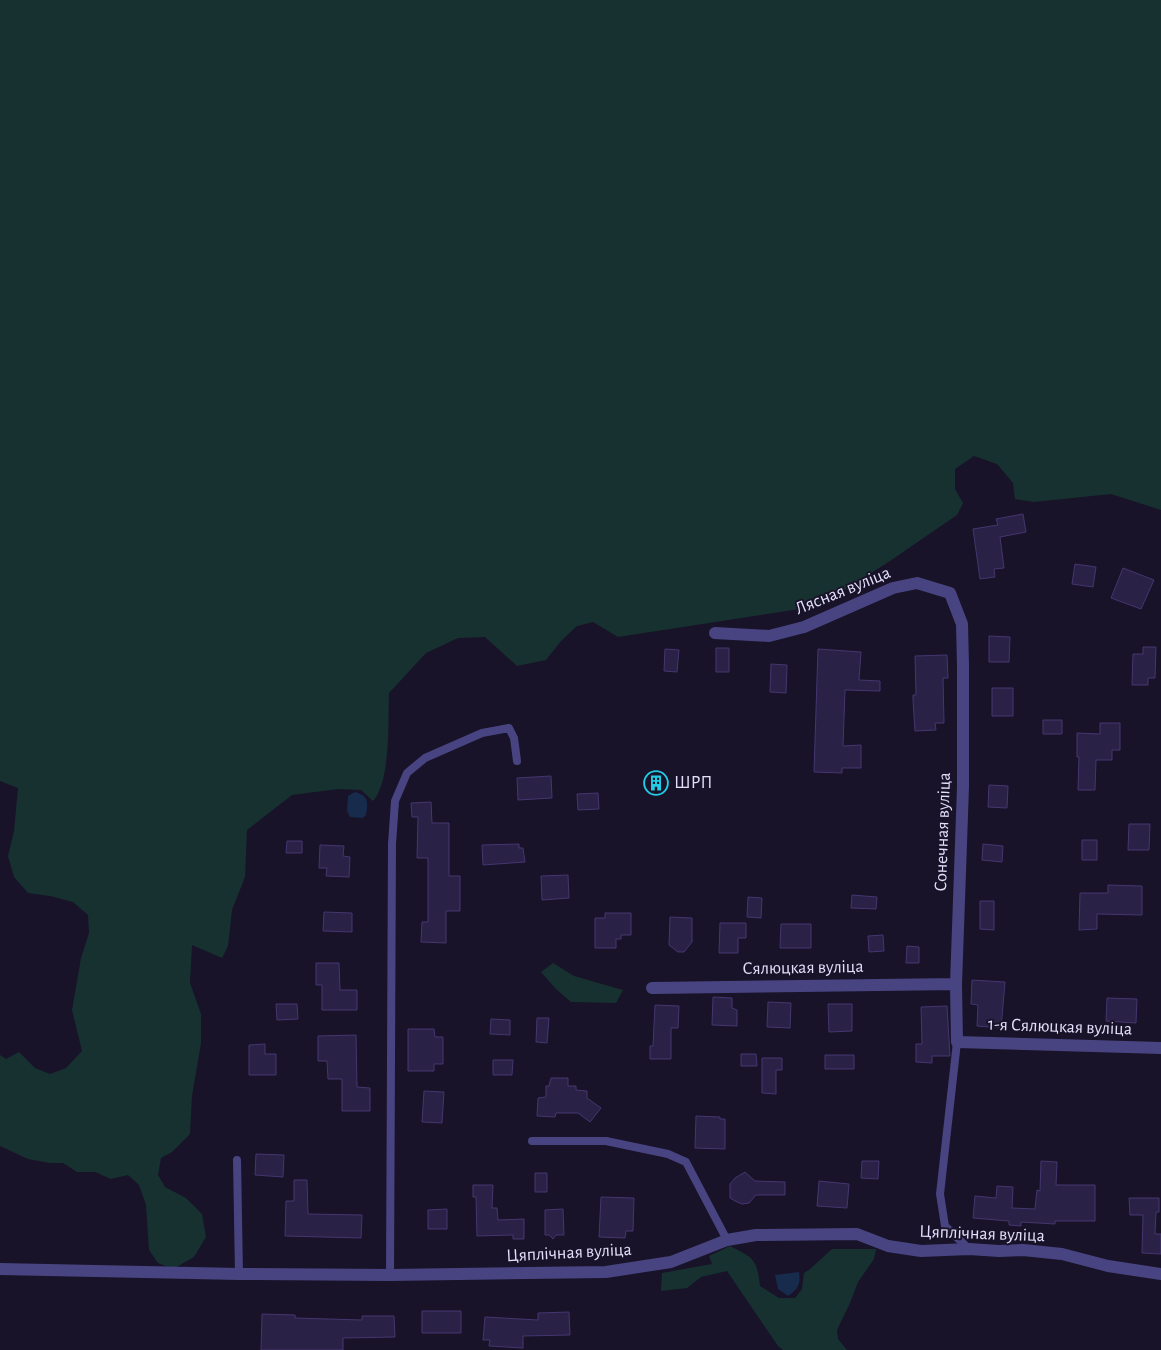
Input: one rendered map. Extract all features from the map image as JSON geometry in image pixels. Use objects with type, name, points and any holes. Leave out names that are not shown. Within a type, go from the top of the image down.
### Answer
[{"type":"street","name":"Лясная вуліца","points":[[715,633],[770,636],[804,627],[893,588],[917,583],[950,593],[962,624]]},
{"type":"street","name":"Сонечная вуліца","points":[[957,1042],[956,984],[963,787],[962,624]]},
{"type":"street","name":"Сялюцкая вуліца","points":[[652,988],[956,984]]},
{"type":"street","name":"1-я Сялюцкая вуліца","points":[[957,1042],[1161,1048]]},
{"type":"street","name":"Цяплічная вуліца","points":[[0,1268],[390,1276],[606,1272],[671,1262],[727,1240],[756,1235],[857,1234],[888,1246],[921,1251],[970,1249],[1023,1250],[1062,1254],[1108,1266],[1161,1274]]},
{"type":"lane","points":[[390,1276],[392,844],[394,801],[407,773],[425,758],[482,733],[509,728],[514,738],[517,760]]},
{"type":"lane","points":[[957,1042],[940,1194],[945,1226],[970,1249]]},
{"type":"lane","points":[[532,1141],[606,1140],[668,1154],[686,1162],[727,1240]]},
{"type":"lane","points":[[237,1160],[239,1274]]},
{"type":"green space","points":[[0,0],[1161,0],[1161,510],[1111,494],[1034,502],[1015,499],[1013,483],[997,464],[974,456],[955,469],[955,489],[963,503],[957,515],[890,561],[819,606],[618,637],[593,622],[577,626],[561,641],[546,660],[517,666],[485,637],[458,638],[426,653],[389,693],[386,765],[379,792],[373,801],[361,790],[338,789],[292,795],[247,830],[245,877],[232,910],[228,946],[222,958],[192,945],[190,983],[201,1014],[201,1043],[192,1096],[190,1134],[172,1152],[161,1158],[158,1175],[165,1187],[186,1198],[202,1214],[206,1237],[194,1257],[173,1269],[158,1263],[149,1250],[146,1205],[139,1185],[128,1175],[111,1179],[95,1172],[77,1172],[63,1163],[28,1159],[0,1146],[0,1055],[6,1059],[19,1052],[35,1068],[50,1074],[66,1068],[82,1051],[72,1010],[81,958],[89,933],[88,915],[73,902],[28,893],[14,877],[8,856],[14,831],[18,788],[0,781]]},
{"type":"green space","points":[[553,963],[574,976],[623,990],[616,1003],[571,1002],[541,972]]},
{"type":"green space","points":[[730,1246],[753,1260],[756,1265],[760,1286],[779,1298],[795,1298],[802,1289],[804,1273],[832,1249],[876,1249],[874,1259],[858,1282],[837,1330],[838,1339],[847,1350],[783,1350],[778,1346],[727,1271],[701,1277],[687,1288],[661,1291],[662,1273],[712,1264],[709,1256]]},
{"type":"water","points":[[355,792],[363,795],[366,800],[366,815],[363,818],[350,817],[347,811],[348,796]]},
{"type":"water","points":[[799,1272],[799,1283],[788,1296],[778,1289],[775,1275]]},
{"type":"building","points":[[1023,514],[1026,532],[1000,537],[1004,568],[994,569],[995,577],[980,579],[973,529],[998,525],[996,519]]},
{"type":"building","points":[[1075,564],[1096,567],[1093,587],[1072,584]]},
{"type":"building","points":[[1123,568],[1154,580],[1141,609],[1111,598]]},
{"type":"building","points":[[989,636],[1010,637],[1009,662],[989,662]]},
{"type":"building","points":[[1143,647],[1156,647],[1155,678],[1148,678],[1148,685],[1132,685],[1133,654],[1143,654]]},
{"type":"building","points":[[716,648],[729,648],[729,672],[716,672]]},
{"type":"building","points":[[665,649],[679,650],[677,672],[664,671]]},
{"type":"building","points":[[818,649],[861,652],[859,680],[880,681],[880,691],[845,690],[843,746],[861,745],[861,768],[842,768],[842,773],[814,772]]},
{"type":"building","points":[[947,655],[948,678],[943,678],[944,723],[935,723],[936,730],[915,731],[913,695],[916,695],[915,656]]},
{"type":"building","points":[[771,664],[787,665],[786,693],[770,692]]},
{"type":"building","points":[[992,688],[1013,688],[1013,716],[992,716]]},
{"type":"building","points":[[1043,720],[1062,720],[1062,734],[1043,734]]},
{"type":"building","points":[[1100,723],[1120,723],[1120,750],[1112,750],[1112,760],[1096,760],[1095,790],[1078,790],[1079,757],[1077,757],[1077,733],[1100,734]]},
{"type":"building","points":[[551,776],[552,798],[518,800],[517,778]]},
{"type":"building","points":[[989,785],[1008,786],[1007,808],[988,807]]},
{"type":"building","points":[[598,793],[599,809],[578,810],[577,794]]},
{"type":"building","points":[[431,802],[432,823],[449,823],[449,876],[460,876],[460,911],[446,911],[446,943],[421,942],[422,922],[428,922],[428,858],[417,858],[418,817],[412,817],[411,803]]},
{"type":"building","points":[[1129,824],[1150,824],[1149,850],[1128,850]]},
{"type":"building","points":[[1082,840],[1097,840],[1097,860],[1082,860]]},
{"type":"building","points":[[287,841],[302,841],[302,853],[286,853]]},
{"type":"building","points":[[519,844],[519,848],[523,848],[525,862],[483,865],[482,845]]},
{"type":"building","points":[[983,844],[1003,846],[1002,862],[982,860]]},
{"type":"building","points":[[320,845],[344,846],[343,856],[350,857],[349,877],[326,876],[327,868],[319,868]]},
{"type":"building","points":[[568,875],[569,898],[542,900],[541,876]]},
{"type":"building","points":[[1108,885],[1142,886],[1142,915],[1097,914],[1097,929],[1079,930],[1080,893],[1108,893]]},
{"type":"building","points":[[852,895],[877,897],[876,909],[851,908]]},
{"type":"building","points":[[748,897],[762,898],[761,918],[747,917]]},
{"type":"building","points":[[980,901],[994,901],[994,930],[980,929]]},
{"type":"building","points":[[324,912],[352,913],[352,932],[323,931]]},
{"type":"building","points":[[605,913],[631,913],[631,935],[621,935],[621,939],[616,939],[616,948],[595,948],[595,918],[605,918]]},
{"type":"building","points":[[670,917],[692,918],[692,942],[684,952],[678,952],[669,945]]},
{"type":"building","points":[[720,923],[746,923],[746,938],[738,938],[738,953],[719,953]]},
{"type":"building","points":[[781,924],[811,924],[811,948],[780,948]]},
{"type":"building","points":[[883,935],[884,951],[869,952],[868,936]]},
{"type":"building","points":[[907,946],[919,947],[919,963],[906,963]]},
{"type":"building","points":[[316,963],[339,963],[340,990],[357,990],[357,1010],[322,1010],[322,985],[316,985]]},
{"type":"building","points":[[972,980],[1005,982],[1001,1028],[977,1026],[978,1005],[971,1004]]},
{"type":"building","points":[[713,997],[732,998],[732,1008],[737,1010],[737,1026],[712,1025]]},
{"type":"building","points":[[1107,998],[1137,999],[1136,1023],[1106,1021]]},
{"type":"building","points":[[768,1002],[791,1003],[790,1028],[767,1027]]},
{"type":"building","points":[[276,1004],[297,1004],[298,1019],[277,1020]]},
{"type":"building","points":[[828,1004],[852,1004],[852,1031],[829,1032]]},
{"type":"building","points":[[655,1005],[679,1006],[678,1028],[671,1028],[671,1059],[650,1059],[650,1046],[653,1046]]},
{"type":"building","points":[[947,1006],[950,1056],[932,1056],[932,1063],[916,1062],[916,1044],[922,1044],[921,1007]]},
{"type":"building","points":[[537,1018],[549,1018],[547,1043],[536,1042]]},
{"type":"building","points":[[491,1019],[510,1020],[510,1035],[490,1034]]},
{"type":"building","points":[[408,1029],[434,1029],[435,1037],[443,1037],[443,1064],[434,1064],[434,1071],[408,1071]]},
{"type":"building","points":[[356,1035],[357,1087],[370,1088],[370,1111],[342,1111],[342,1079],[328,1079],[327,1061],[318,1061],[318,1036]]},
{"type":"building","points":[[265,1044],[265,1054],[276,1054],[276,1075],[249,1075],[249,1045]]},
{"type":"building","points":[[741,1054],[756,1054],[757,1066],[741,1066]]},
{"type":"building","points":[[825,1055],[854,1055],[854,1069],[825,1069]]},
{"type":"building","points":[[762,1058],[782,1058],[782,1070],[776,1070],[776,1094],[762,1093]]},
{"type":"building","points":[[493,1060],[513,1060],[512,1075],[493,1075]]},
{"type":"building","points":[[551,1078],[568,1078],[568,1086],[576,1086],[576,1090],[587,1091],[587,1098],[601,1108],[590,1122],[578,1113],[556,1113],[555,1117],[537,1116],[538,1098],[546,1097],[546,1086],[549,1086]]},
{"type":"building","points":[[424,1091],[444,1092],[442,1123],[422,1122]]},
{"type":"building","points":[[696,1116],[725,1119],[725,1149],[695,1148]]},
{"type":"building","points":[[256,1154],[284,1155],[283,1177],[255,1175]]},
{"type":"building","points":[[862,1161],[879,1161],[878,1179],[861,1178]]},
{"type":"building","points":[[1041,1161],[1057,1162],[1056,1185],[1095,1185],[1095,1221],[1055,1221],[1055,1224],[1021,1222],[1021,1226],[1009,1225],[1009,1221],[973,1218],[975,1196],[996,1198],[997,1186],[1013,1187],[1012,1208],[1035,1209],[1037,1190],[1040,1191]]},
{"type":"building","points":[[745,1172],[755,1181],[785,1182],[785,1195],[756,1195],[749,1203],[742,1204],[735,1201],[730,1198],[730,1184],[735,1178]]},
{"type":"building","points":[[535,1173],[547,1173],[547,1192],[535,1192]]},
{"type":"building","points":[[294,1180],[307,1180],[308,1214],[362,1215],[361,1238],[285,1236],[286,1201],[294,1201]]},
{"type":"building","points":[[819,1181],[849,1184],[847,1208],[817,1206]]},
{"type":"building","points":[[473,1185],[493,1185],[492,1208],[497,1208],[498,1220],[524,1219],[524,1239],[513,1239],[513,1235],[477,1236],[476,1197],[473,1197]]},
{"type":"building","points":[[601,1197],[634,1198],[633,1231],[626,1231],[625,1238],[599,1237]]},
{"type":"building","points":[[1129,1198],[1159,1198],[1159,1212],[1156,1212],[1155,1234],[1161,1234],[1161,1254],[1142,1253],[1143,1215],[1130,1215]]},
{"type":"building","points":[[447,1209],[447,1229],[428,1229],[428,1210]]},
{"type":"building","points":[[563,1209],[564,1235],[556,1235],[553,1239],[549,1235],[545,1235],[545,1210]]},
{"type":"building","points":[[422,1311],[461,1311],[461,1333],[422,1333]]},
{"type":"building","points":[[569,1312],[570,1335],[523,1336],[523,1348],[489,1346],[490,1340],[483,1340],[485,1317],[538,1320],[538,1313]]},
{"type":"building","points":[[262,1314],[295,1315],[295,1318],[362,1320],[362,1316],[394,1316],[395,1337],[343,1338],[343,1350],[261,1350]]},
{"type":"place","name":"ШРП","points":[[656,783]]}]
